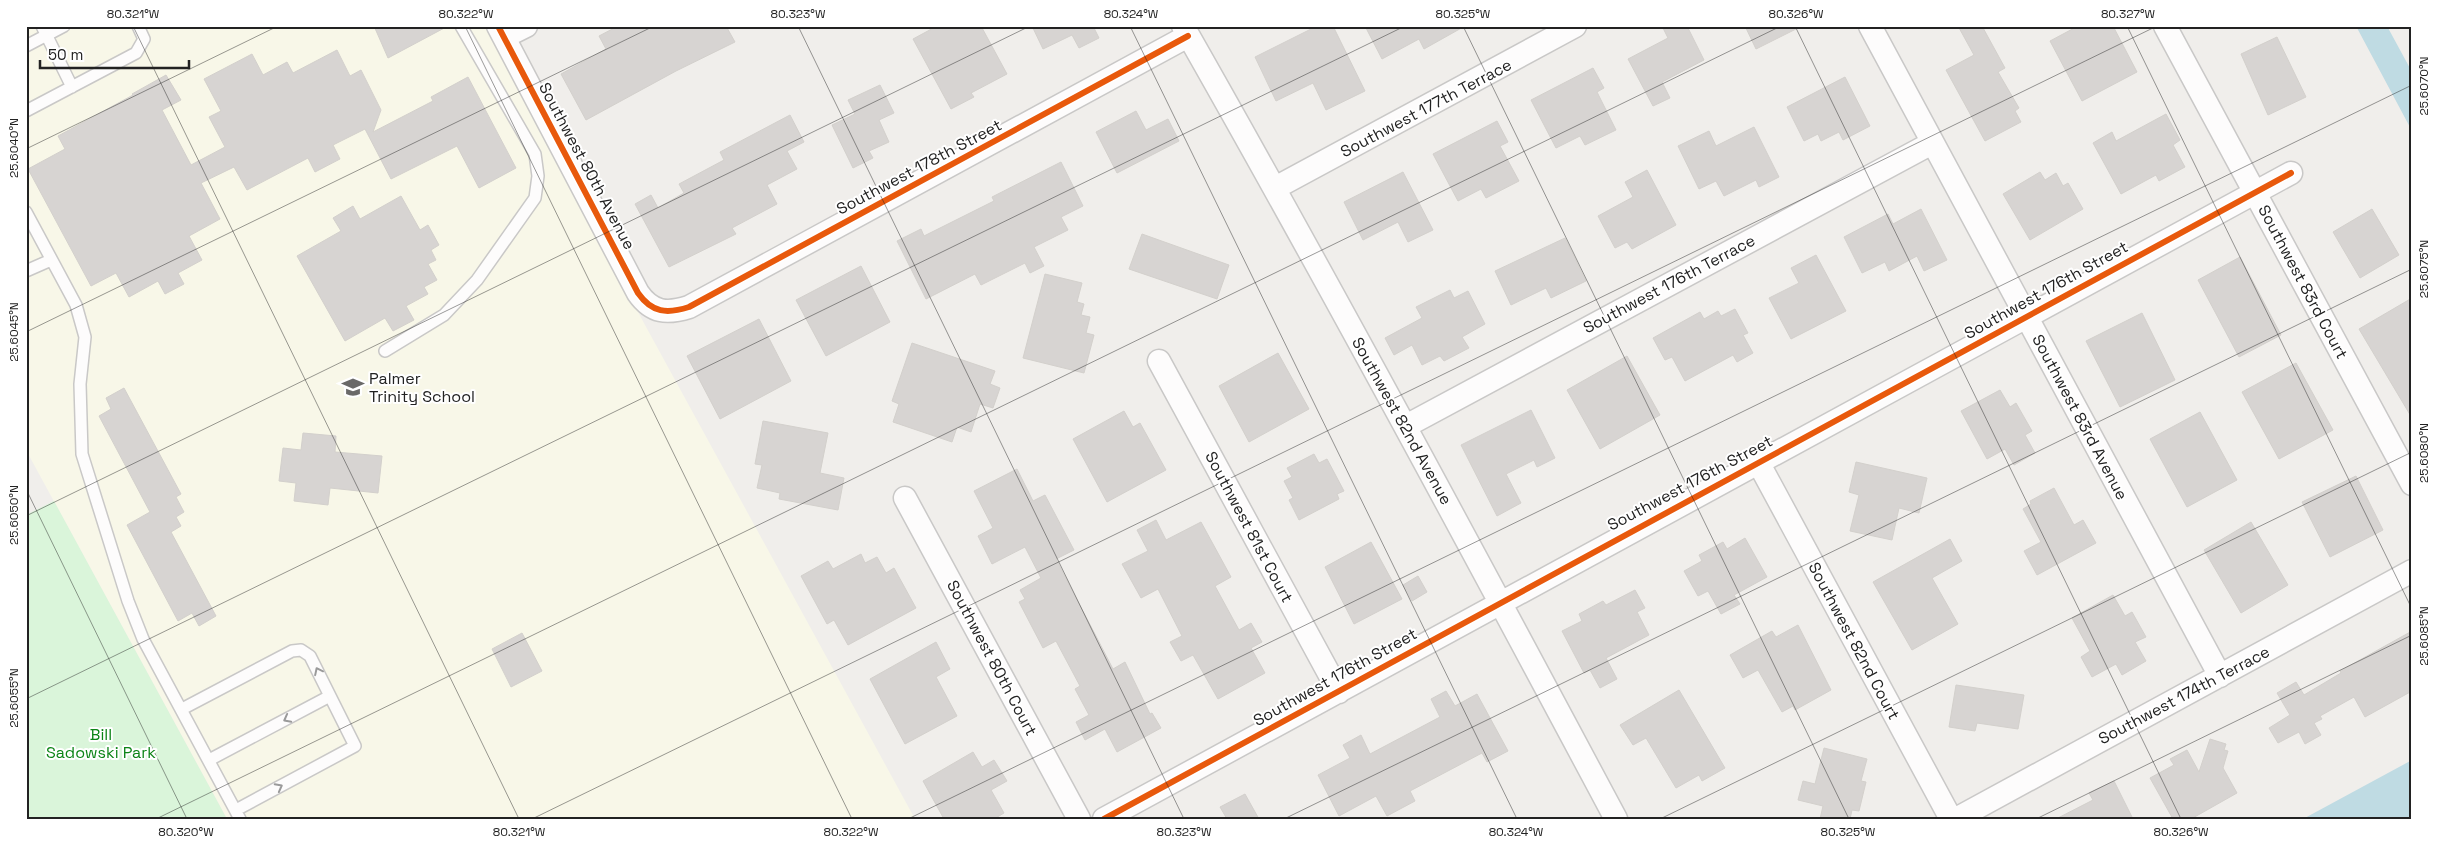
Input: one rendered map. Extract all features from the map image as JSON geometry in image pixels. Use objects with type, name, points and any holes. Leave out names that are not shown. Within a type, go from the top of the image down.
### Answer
[{"type":"street","points":[[501,32],[526,26]]},
{"type":"street","name":"Southwest 177th Terrace","points":[[1275,188],[1576,26]]},
{"type":"street","name":"Southwest 83rd Avenue","points":[[1870,26],[2220,676]]},
{"type":"street","name":"Southwest 83rd Court","points":[[2165,26],[2412,484]]},
{"type":"street","name":"Southwest 82nd Avenue","points":[[1186,31],[1406,426],[1616,819]]},
{"type":"street","name":"Southwest 178th Street","points":[[660,312],[677,311],[689,307],[1186,31]]},
{"type":"street","name":"Southwest 80th Avenue","points":[[501,32],[638,293],[643,300],[660,312]]},
{"type":"street","name":"Southwest 176th Terrace","points":[[1406,426],[1932,143]]},
{"type":"street","name":"Southwest 176th Street","points":[[1104,819],[2291,173]]},
{"type":"street","name":"Southwest 81st Court","points":[[1159,361],[1339,692]]},
{"type":"street","name":"Southwest 82nd Court","points":[[1758,462],[1951,819]]},
{"type":"street","name":"Southwest 80th Court","points":[[905,498],[1079,819]]},
{"type":"street","name":"Southwest 174th Terrace","points":[[1956,819],[2412,571]]},
{"type":"lane","points":[[26,46],[45,31],[64,26]]},
{"type":"lane","points":[[26,111],[136,53],[144,39],[138,26]]},
{"type":"lane","points":[[385,351],[444,315],[477,280],[535,198],[538,176],[535,154],[461,26]]},
{"type":"lane","points":[[45,31],[72,87]]},
{"type":"lane","points":[[26,212],[76,305],[85,337],[80,384],[82,454],[128,601],[143,639],[238,814],[355,746],[310,656],[301,650],[292,651],[182,709]]},
{"type":"lane","points":[[26,271],[51,260]]},
{"type":"lane","points":[[208,760],[330,696]]},
{"type":"shaded area","name":"Palmer Trinity School","points":[[26,26],[485,26],[645,325],[915,819],[227,819],[26,450]]},
{"type":"green space","name":"Bill Sadowski Park","points":[[54,501],[227,819],[26,819],[26,515]]},
{"type":"water","points":[[2356,26],[2387,26],[2412,72],[2412,131]]},
{"type":"water","points":[[2412,760],[2412,819],[2303,819]]},
{"type":"building","points":[[374,26],[448,26],[388,58]]},
{"type":"building","points":[[618,26],[726,26],[735,42],[676,71],[586,120],[561,74],[606,49],[599,36]]},
{"type":"building","points":[[937,26],[981,26],[1007,74],[971,93],[974,97],[951,109],[913,39]]},
{"type":"building","points":[[1032,26],[1093,26],[1099,38],[1079,48],[1072,35],[1043,49]]},
{"type":"building","points":[[1317,26],[1333,26],[1365,91],[1326,110],[1313,83],[1276,101],[1255,57]]},
{"type":"building","points":[[1365,26],[1465,26],[1424,49],[1419,39],[1382,59]]},
{"type":"building","points":[[1662,26],[1687,26],[1704,60],[1662,82],[1670,98],[1653,106],[1628,59],[1668,38]]},
{"type":"building","points":[[1745,26],[1802,26],[1756,49]]},
{"type":"building","points":[[1958,26],[1982,26],[2005,68],[1998,72],[2019,108],[2015,111],[2021,122],[1985,141],[1946,70],[1974,55]]},
{"type":"building","points":[[2078,26],[2113,26],[2137,72],[2082,101],[2050,41]]},
{"type":"building","points":[[2277,37],[2306,97],[2268,115],[2241,54]]},
{"type":"building","points":[[337,50],[350,76],[361,70],[381,110],[373,132],[433,101],[431,97],[468,77],[516,168],[479,188],[457,146],[391,179],[365,129],[333,145],[340,159],[315,172],[308,158],[247,190],[234,167],[201,183],[220,219],[189,236],[202,260],[178,273],[184,284],[165,294],[158,281],[129,297],[116,273],[91,286],[28,169],[65,149],[58,136],[166,75],[181,100],[162,110],[191,165],[225,147],[209,117],[221,111],[204,79],[252,54],[263,75],[287,62],[293,73]]},
{"type":"building","points":[[1593,68],[1604,88],[1597,92],[1616,130],[1585,145],[1580,136],[1556,148],[1531,100]]},
{"type":"building","points":[[1845,77],[1870,126],[1843,140],[1839,132],[1821,141],[1818,134],[1804,141],[1787,107]]},
{"type":"building","points":[[880,85],[894,113],[879,120],[889,142],[869,151],[873,158],[853,168],[832,125],[855,114],[848,100]]},
{"type":"building","points":[[1136,111],[1146,130],[1168,119],[1179,141],[1117,173],[1096,132]]},
{"type":"building","points":[[2166,114],[2180,140],[2173,145],[2185,167],[2159,181],[2156,175],[2121,194],[2093,143],[2112,132],[2116,141]]},
{"type":"building","points":[[790,115],[804,142],[787,151],[797,169],[767,185],[777,204],[732,228],[736,234],[669,267],[635,204],[651,195],[658,208],[684,193],[679,184],[724,160],[720,152]]},
{"type":"building","points":[[1497,121],[1508,142],[1500,146],[1519,181],[1486,198],[1481,189],[1458,201],[1433,154]]},
{"type":"building","points":[[1754,127],[1779,177],[1759,187],[1756,180],[1724,196],[1716,181],[1699,189],[1678,146],[1709,131],[1716,146]]},
{"type":"building","points":[[1061,162],[1083,206],[1061,217],[1068,230],[1034,247],[1044,266],[1030,273],[1025,263],[981,285],[975,274],[926,299],[897,241],[921,229],[924,236],[994,201],[992,197]]},
{"type":"building","points":[[1647,170],[1676,225],[1632,249],[1627,242],[1615,248],[1598,216],[1633,197],[1625,182]]},
{"type":"building","points":[[1403,172],[1433,230],[1408,242],[1398,222],[1363,240],[1344,202]]},
{"type":"building","points":[[2040,172],[2045,180],[2056,173],[2063,186],[2068,183],[2083,209],[2030,240],[2003,194]]},
{"type":"building","points":[[401,196],[420,230],[428,225],[439,245],[431,250],[436,260],[428,264],[437,280],[424,287],[428,294],[406,306],[414,320],[393,331],[385,318],[345,341],[297,256],[341,231],[333,218],[353,206],[360,219]]},
{"type":"building","points":[[1921,209],[1947,260],[1924,271],[1917,256],[1889,271],[1885,262],[1862,273],[1844,237],[1888,214],[1893,224]]},
{"type":"building","points":[[2372,209],[2399,255],[2360,278],[2333,232]]},
{"type":"building","points":[[1142,234],[1229,265],[1217,299],[1129,269]]},
{"type":"building","points":[[1565,238],[1586,281],[1551,298],[1546,288],[1511,305],[1495,271]]},
{"type":"building","points":[[1816,255],[1846,311],[1791,339],[1769,298],[1799,283],[1791,268]]},
{"type":"building","points":[[2240,257],[2281,335],[2239,357],[2198,280]]},
{"type":"building","points":[[861,266],[890,322],[826,356],[796,300]]},
{"type":"building","points":[[1045,274],[1082,283],[1077,302],[1084,304],[1081,315],[1090,317],[1086,333],[1094,335],[1084,373],[1023,358]]},
{"type":"building","points":[[1450,290],[1454,298],[1468,291],[1485,324],[1462,337],[1469,348],[1444,361],[1440,356],[1422,365],[1412,345],[1394,355],[1385,338],[1422,318],[1416,307]]},
{"type":"building","points":[[2412,298],[2412,418],[2359,329]]},
{"type":"building","points":[[1735,309],[1748,333],[1743,335],[1753,353],[1737,362],[1733,355],[1685,381],[1672,357],[1665,360],[1653,338],[1700,312],[1704,319],[1718,311],[1721,316]]},
{"type":"building","points":[[2142,313],[2175,380],[2120,407],[2086,341]]},
{"type":"building","points":[[759,319],[791,381],[720,419],[687,356]]},
{"type":"building","points":[[912,343],[995,371],[990,384],[1000,388],[993,408],[980,404],[971,432],[957,427],[952,442],[893,422],[899,404],[892,401]]},
{"type":"building","points":[[1278,353],[1309,409],[1249,442],[1219,386]]},
{"type":"building","points":[[1627,356],[1660,415],[1600,449],[1567,390]]},
{"type":"building","points":[[2296,363],[2333,430],[2279,459],[2242,392]]},
{"type":"building","points":[[124,388],[181,494],[176,497],[184,512],[176,517],[181,526],[171,532],[216,616],[199,626],[192,613],[178,621],[127,525],[150,512],[99,416],[111,409],[106,398]]},
{"type":"building","points":[[2000,390],[2010,407],[2016,403],[2032,431],[2025,435],[2035,453],[2014,465],[2005,449],[1987,459],[1961,411]]},
{"type":"building","points":[[1531,410],[1555,458],[1537,467],[1534,460],[1506,474],[1521,503],[1497,516],[1461,445]]},
{"type":"building","points":[[1124,411],[1133,427],[1140,423],[1166,470],[1107,502],[1073,439]]},
{"type":"building","points":[[2200,412],[2237,480],[2187,507],[2150,439]]},
{"type":"building","points":[[763,421],[828,433],[820,473],[844,478],[838,510],[779,499],[780,493],[757,488],[762,465],[755,464]]},
{"type":"building","points":[[303,433],[336,436],[335,452],[382,456],[378,493],[330,488],[328,505],[294,501],[296,483],[279,481],[283,448],[301,450]]},
{"type":"building","points":[[1314,454],[1319,463],[1327,459],[1344,491],[1337,494],[1339,499],[1299,520],[1289,500],[1293,498],[1284,481],[1292,477],[1287,468]]},
{"type":"building","points":[[1856,462],[1927,478],[1919,513],[1899,508],[1892,540],[1850,531],[1859,495],[1849,492]]},
{"type":"building","points":[[1017,469],[1033,501],[1045,495],[1074,550],[1056,559],[1113,669],[1125,662],[1150,714],[1152,713],[1161,728],[1117,752],[1105,729],[1085,740],[1076,722],[1089,715],[1075,689],[1080,686],[1056,641],[1043,648],[1019,602],[1025,599],[1020,590],[1041,578],[1025,547],[992,564],[978,536],[993,528],[974,491]]},
{"type":"building","points":[[2356,476],[2383,530],[2330,557],[2302,502]]},
{"type":"building","points":[[2054,488],[2074,525],[2083,520],[2096,543],[2037,575],[2024,551],[2041,542],[2023,509],[2031,504],[2030,501]]},
{"type":"building","points":[[1156,520],[1166,540],[1201,522],[1231,577],[1215,586],[1239,630],[1251,623],[1262,642],[1251,648],[1265,673],[1218,699],[1193,655],[1181,661],[1170,642],[1182,636],[1158,589],[1141,598],[1122,564],[1148,551],[1137,530]]},
{"type":"building","points":[[2251,522],[2288,585],[2241,613],[2204,550]]},
{"type":"building","points":[[1745,538],[1767,577],[1734,595],[1740,604],[1721,614],[1708,591],[1698,596],[1684,571],[1702,561],[1699,555],[1723,542],[1727,549]]},
{"type":"building","points":[[1950,539],[1962,561],[1932,578],[1958,624],[1912,650],[1873,582]]},
{"type":"building","points":[[1371,542],[1402,599],[1354,624],[1325,567]]},
{"type":"building","points":[[861,554],[865,563],[877,557],[886,573],[894,568],[916,608],[848,645],[834,620],[827,624],[801,576],[828,561],[833,569]]},
{"type":"building","points":[[1418,576],[1427,592],[1412,601],[1403,585]]},
{"type":"building","points":[[1635,590],[1645,608],[1637,612],[1649,635],[1606,658],[1617,679],[1600,688],[1590,670],[1584,673],[1562,631],[1582,621],[1579,614],[1603,601],[1606,605]]},
{"type":"building","points":[[2113,595],[2125,616],[2132,612],[2146,637],[2135,642],[2146,661],[2122,675],[2116,664],[2092,677],[2081,657],[2090,651],[2072,618]]},
{"type":"building","points":[[1798,625],[1831,690],[1795,710],[1793,706],[1782,712],[1758,670],[1743,678],[1730,655],[1772,631],[1776,637]]},
{"type":"building","points":[[2412,631],[2412,691],[2365,717],[2354,697],[2320,716],[2322,719],[2314,723],[2321,735],[2305,744],[2299,732],[2278,743],[2269,728],[2290,715],[2277,693],[2296,682],[2304,695],[2341,673],[2340,671]]},
{"type":"building","points":[[522,633],[542,671],[511,687],[492,649]]},
{"type":"building","points":[[936,642],[950,669],[936,677],[957,716],[905,744],[870,679]]},
{"type":"building","points":[[1956,685],[2024,695],[2018,729],[1977,723],[1975,731],[1949,727]]},
{"type":"building","points":[[1679,690],[1725,768],[1702,781],[1699,775],[1676,788],[1646,738],[1633,745],[1620,725]]},
{"type":"building","points":[[1446,691],[1455,706],[1477,694],[1508,751],[1487,762],[1482,753],[1410,791],[1415,801],[1387,816],[1376,796],[1339,816],[1318,775],[1350,758],[1343,745],[1361,735],[1370,754],[1440,717],[1431,699]]},
{"type":"building","points":[[2210,739],[2226,744],[2224,750],[2228,751],[2223,768],[2237,793],[2191,819],[2173,819],[2150,778],[2174,765],[2170,759],[2187,750],[2199,772]]},
{"type":"building","points":[[1824,748],[1867,759],[1861,781],[1866,782],[1859,811],[1852,810],[1850,819],[1820,819],[1823,806],[1798,800],[1803,781],[1815,784]]},
{"type":"building","points":[[973,752],[982,767],[994,760],[1007,781],[991,790],[1004,813],[994,819],[944,819],[923,781]]},
{"type":"building","points":[[2114,781],[2133,819],[2056,819],[2093,800],[2089,793]]},
{"type":"building","points":[[1245,794],[1259,819],[1227,819],[1220,807]]},
{"type":"cycle path","points":[[498,26],[638,293],[649,305],[667,311],[689,307],[1188,36]]},
{"type":"cycle path","points":[[1104,819],[2291,173]]},
{"type":"place","name":"Palmer Trinity School","points":[[353,387]]}]
